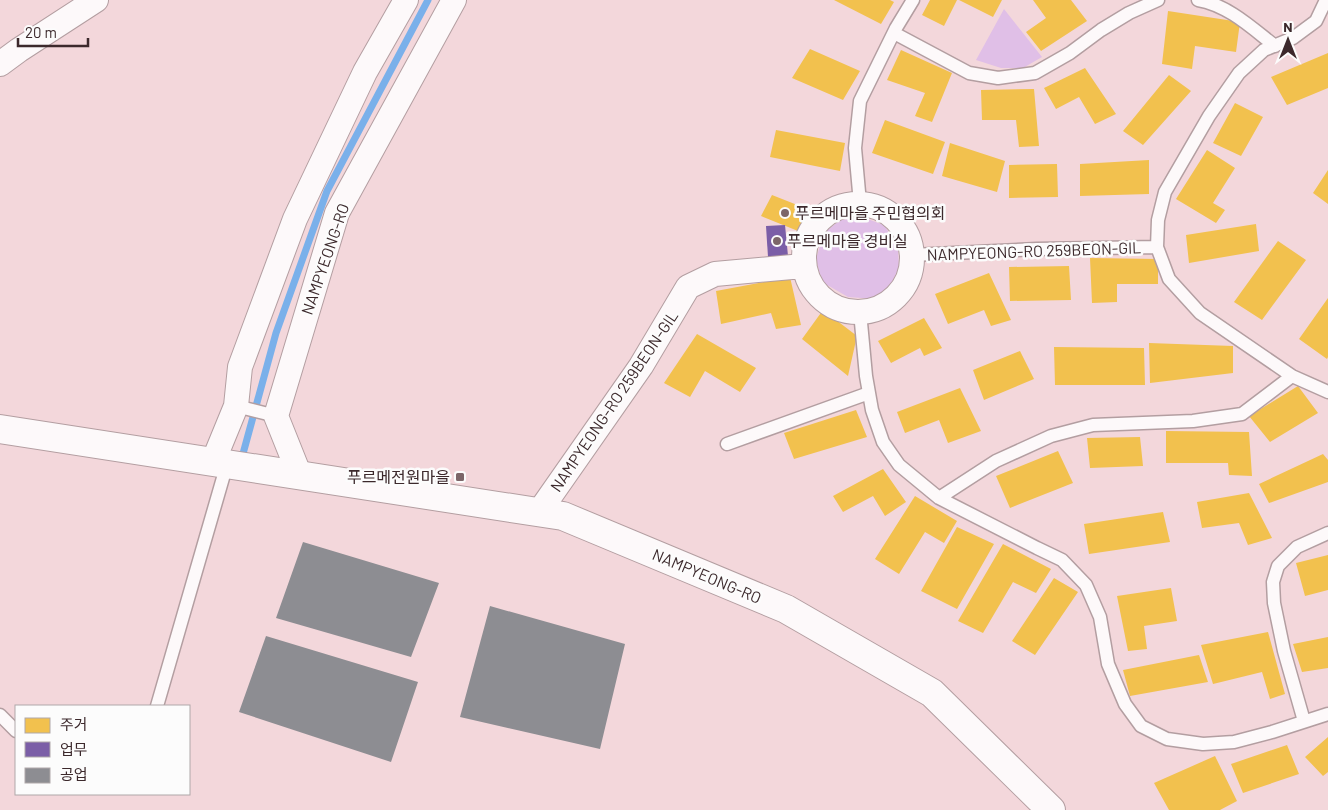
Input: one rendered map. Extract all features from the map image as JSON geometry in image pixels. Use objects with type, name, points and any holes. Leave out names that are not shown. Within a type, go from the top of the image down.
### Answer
[{"type":"street","points":[[0,64],[96,0]]},
{"type":"street","points":[[220,463],[239,407],[240,367],[295,219],[365,72],[406,0]]},
{"type":"street","name":"NAMPYEONG-RO","points":[[271,415],[337,213],[454,0]]},
{"type":"street","points":[[803,266],[806,241],[817,226],[828,214],[842,207],[860,203]]},
{"type":"street","name":"NAMPYEONG-RO 259BEON-GIL","points":[[539,512],[641,366],[688,288],[715,274],[803,266],[810,283],[826,300],[841,309],[860,312],[878,310],[898,297],[910,278],[912,255],[906,234],[897,221],[880,209],[860,203]]},
{"type":"street","points":[[271,415],[300,476]]},
{"type":"street","name":"NAMPYEONG-RO","points":[[0,429],[564,516],[786,608],[932,693],[1051,810]]},
{"type":"lane","points":[[860,203],[855,148],[860,101],[894,33],[914,0]]},
{"type":"lane","points":[[894,33],[968,73],[998,78],[1035,73],[1070,53],[1101,30],[1129,13],[1158,0]]},
{"type":"lane","points":[[1198,0],[1228,11],[1275,46]]},
{"type":"lane","name":"NAMPYEONG-RO 259BEON-GIL","points":[[1326,0],[1316,22],[1293,38],[1264,50],[1239,73],[1209,116],[1165,192],[1158,220],[1157,247],[1169,279],[1200,313],[1292,376],[1328,392]]},
{"type":"lane","name":"NAMPYEONG-RO 259BEON-GIL","points":[[912,255],[1037,249],[1157,247]]},
{"type":"lane","points":[[860,312],[872,410],[883,442],[899,465],[939,498],[1062,560],[1074,572],[1086,586],[1100,617],[1108,664],[1125,704],[1141,726],[1167,739],[1203,744],[1234,742],[1328,714]]},
{"type":"lane","points":[[939,498],[996,461],[1051,436],[1093,425],[1193,421],[1242,414],[1292,376]]},
{"type":"lane","points":[[727,444],[869,393]]},
{"type":"lane","points":[[239,407],[271,415]]},
{"type":"lane","points":[[157,705],[220,463]]},
{"type":"lane","points":[[1304,721],[1284,651],[1274,603],[1273,582],[1278,566],[1297,547],[1328,533]]},
{"type":"lane","points":[[0,715],[15,731]]},
{"type":"shaded area","points":[[1004,9],[1042,57],[1023,68],[1001,68],[976,60]]},
{"type":"shaded area","points":[[862,217],[884,225],[898,247],[899,268],[890,286],[875,299],[848,297],[822,282],[816,259],[824,233],[840,220]]},
{"type":"building: 주거","points":[[834,0],[890,0],[894,2],[881,24]]},
{"type":"building: 주거","points":[[930,0],[957,0],[944,26],[922,15]]},
{"type":"building: 주거","points":[[959,0],[1002,0],[993,17]]},
{"type":"building: 주거","points":[[1033,0],[1071,0],[1087,21],[1041,51],[1026,32],[1046,18]]},
{"type":"building: 주거","points":[[1168,11],[1240,22],[1236,52],[1195,46],[1192,69],[1162,64]]},
{"type":"building: 주거","points":[[810,49],[860,71],[843,100],[792,78]]},
{"type":"building: 주거","points":[[901,50],[952,73],[932,122],[915,116],[925,93],[887,80]]},
{"type":"building: 주거","points":[[1328,53],[1328,88],[1287,105],[1271,77]]},
{"type":"building: 주거","points":[[1085,68],[1116,114],[1095,124],[1079,97],[1056,109],[1044,88]]},
{"type":"building: 주거","points":[[1169,75],[1191,91],[1143,145],[1123,131]]},
{"type":"building: 주거","points":[[1034,89],[1039,146],[1019,147],[1016,120],[982,120],[981,90]]},
{"type":"building: 주거","points":[[1235,103],[1263,117],[1241,156],[1213,143]]},
{"type":"building: 주거","points":[[885,120],[945,142],[933,174],[872,153]]},
{"type":"building: 주거","points":[[776,130],[845,143],[840,171],[770,157]]},
{"type":"building: 주거","points":[[950,143],[1005,161],[997,192],[942,176]]},
{"type":"building: 주거","points":[[1207,150],[1235,168],[1213,203],[1225,210],[1216,223],[1176,199]]},
{"type":"building: 주거","points":[[1149,160],[1149,194],[1080,196],[1080,164]]},
{"type":"building: 주거","points":[[1057,164],[1058,197],[1009,198],[1009,165]]},
{"type":"building: 주거","points":[[1328,170],[1328,204],[1313,193]]},
{"type":"building: 주거","name":"푸르메마을 주민협의회","points":[[772,195],[810,210],[798,231],[761,216]]},
{"type":"building: 주거","points":[[1256,224],[1259,251],[1189,263],[1186,235]]},
{"type":"building: 주거","points":[[1278,241],[1306,260],[1262,320],[1234,302]]},
{"type":"building: 주거","points":[[1090,258],[1158,259],[1158,284],[1117,284],[1117,302],[1092,303]]},
{"type":"building: 주거","points":[[1069,266],[1071,300],[1010,301],[1009,267]]},
{"type":"building: 주거","points":[[989,273],[1011,320],[991,326],[984,310],[948,324],[935,294]]},
{"type":"building: 주거","points":[[790,277],[801,325],[776,329],[771,313],[721,324],[716,291]]},
{"type":"building: 주거","points":[[1328,298],[1328,357],[1327,359],[1299,339]]},
{"type":"building: 주거","points":[[823,310],[857,336],[848,376],[802,339]]},
{"type":"building: 주거","points":[[924,318],[942,348],[924,356],[920,348],[891,363],[878,341]]},
{"type":"building: 주거","points":[[697,334],[756,368],[740,392],[705,371],[690,397],[664,383]]},
{"type":"building: 주거","points":[[1149,343],[1233,346],[1233,373],[1150,383]]},
{"type":"building: 주거","points":[[1054,347],[1144,348],[1145,385],[1055,385]]},
{"type":"building: 주거","points":[[1020,351],[1034,379],[984,400],[973,370]]},
{"type":"building: 주거","points":[[1298,386],[1318,413],[1270,442],[1249,416]]},
{"type":"building: 주거","points":[[960,388],[981,431],[948,443],[939,420],[905,433],[897,412]]},
{"type":"building: 주거","points":[[856,410],[867,437],[794,459],[784,433]]},
{"type":"building: 주거","points":[[1166,431],[1249,432],[1252,476],[1229,475],[1228,463],[1166,463]]},
{"type":"building: 주거","points":[[1140,437],[1143,466],[1090,468],[1087,438]]},
{"type":"building: 주거","points":[[1058,451],[1073,483],[1010,508],[996,476]]},
{"type":"building: 주거","points":[[1323,454],[1328,460],[1328,482],[1269,503],[1259,484]]},
{"type":"building: 주거","points":[[883,469],[906,502],[885,516],[873,496],[843,512],[833,496]]},
{"type":"building: 주거","points":[[1249,493],[1272,538],[1248,545],[1239,523],[1202,528],[1197,502]]},
{"type":"building: 주거","points":[[915,496],[957,521],[944,543],[925,532],[899,574],[875,559]]},
{"type":"building: 주거","points":[[1163,512],[1170,542],[1089,554],[1084,524]]},
{"type":"building: 주거","points":[[957,527],[994,544],[957,609],[921,591]]},
{"type":"building: 주거","points":[[1003,544],[1051,569],[1036,593],[1013,582],[983,633],[958,621]]},
{"type":"building: 주거","points":[[1328,555],[1328,590],[1305,596],[1296,563]]},
{"type":"building: 주거","points":[[1054,578],[1078,592],[1035,655],[1012,641]]},
{"type":"building: 주거","points":[[1171,588],[1177,621],[1144,626],[1147,649],[1128,651],[1117,596]]},
{"type":"building: 주거","points":[[1268,632],[1285,694],[1270,699],[1262,672],[1213,684],[1201,645]]},
{"type":"building: 주거","points":[[1328,637],[1328,668],[1302,672],[1293,644]]},
{"type":"building: 주거","points":[[1199,655],[1208,682],[1130,696],[1123,670]]},
{"type":"building: 주거","points":[[1328,737],[1328,772],[1323,776],[1305,757]]},
{"type":"building: 주거","points":[[1287,745],[1299,774],[1243,793],[1231,764]]},
{"type":"building: 주거","points":[[1215,756],[1237,801],[1220,810],[1169,810],[1154,783]]},
{"type":"building: 업무","name":"푸르메마을 경비실","points":[[785,225],[788,256],[768,257],[766,226]]},
{"type":"building: 공업","points":[[303,542],[439,583],[411,657],[276,618]]},
{"type":"building: 공업","points":[[490,606],[625,644],[600,749],[460,717]]},
{"type":"building: 공업","points":[[266,636],[418,682],[391,762],[239,712]]},
{"type":"waterway","points":[[241,461],[276,333],[327,191],[428,0]]},
{"type":"place","name":"푸르메마을 주민협의회","points":[[785,213]]},
{"type":"place","name":"푸르메마을 경비실","points":[[777,241]]},
{"type":"place","name":"푸르메전원마을","points":[[460,477]]}]
